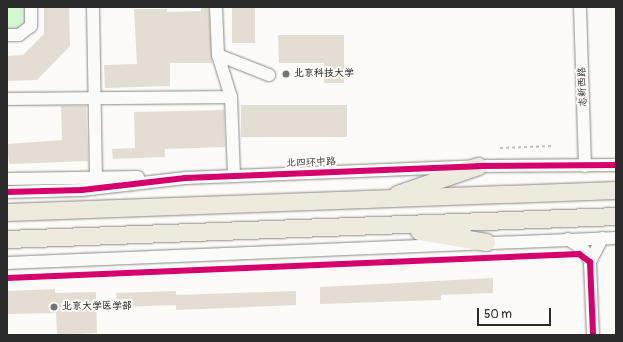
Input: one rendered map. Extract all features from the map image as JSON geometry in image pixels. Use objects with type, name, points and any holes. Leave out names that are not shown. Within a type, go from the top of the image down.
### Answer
[{"type":"highway","points":[[379,200],[478,166]]},
{"type":"highway","points":[[7,212],[379,200],[616,190]]},
{"type":"highway","points":[[7,239],[616,216]]},
{"type":"highway","points":[[383,225],[486,242]]},
{"type":"street","points":[[7,35],[19,35],[31,26],[31,7]]},
{"type":"street","points":[[93,7],[96,176]]},
{"type":"street","points":[[216,7],[218,55],[231,97],[234,176]]},
{"type":"street","name":"志新西路","points":[[580,7],[585,166]]},
{"type":"street","points":[[218,55],[269,75]]},
{"type":"street","points":[[7,99],[94,96],[231,97]]},
{"type":"street","name":"北四环中路","points":[[7,179],[96,176],[185,178],[478,166],[616,165]]},
{"type":"street","name":"北四环中路","points":[[7,192],[82,190],[185,178]]},
{"type":"street","points":[[590,262],[602,238]]},
{"type":"street","points":[[7,263],[486,242],[616,238]]},
{"type":"street","points":[[568,239],[584,250],[590,262],[593,335]]},
{"type":"path","points":[[500,148],[551,146]]},
{"type":"green space","points":[[7,7],[30,7],[31,26],[7,35]]},
{"type":"building","points":[[44,7],[69,7],[70,46],[37,80],[7,81],[7,56],[23,55],[44,34]]},
{"type":"building","points":[[201,7],[209,7],[212,63],[170,63],[170,86],[105,88],[104,65],[137,64],[134,9],[167,9],[167,12],[201,11]]},
{"type":"building","points":[[232,7],[255,7],[255,43],[232,43]]},
{"type":"building","points":[[278,35],[344,35],[344,83],[324,83],[324,63],[279,63]]},
{"type":"building","points":[[241,105],[347,105],[347,137],[241,137]]},
{"type":"building","points":[[61,106],[86,106],[88,161],[9,164],[7,144],[62,140]]},
{"type":"building","points":[[224,110],[225,147],[165,149],[165,157],[113,159],[112,149],[135,148],[134,112]]},
{"type":"building","points":[[493,278],[493,293],[441,295],[441,300],[320,304],[320,287]]},
{"type":"building","points":[[55,289],[55,293],[96,292],[97,333],[57,335],[56,313],[7,314],[7,291]]},
{"type":"building","points":[[176,291],[176,295],[296,291],[296,305],[176,310],[176,305],[117,307],[116,293]]},
{"type":"cycle path","points":[[7,192],[82,190],[185,178],[478,166],[616,165]]},
{"type":"cycle path","points":[[7,278],[579,254],[590,262]]},
{"type":"cycle path","points":[[590,262],[593,335]]},
{"type":"place","name":"北京科技大学","points":[[286,74]]},
{"type":"place","name":"北京大学医学部","points":[[54,307]]}]
